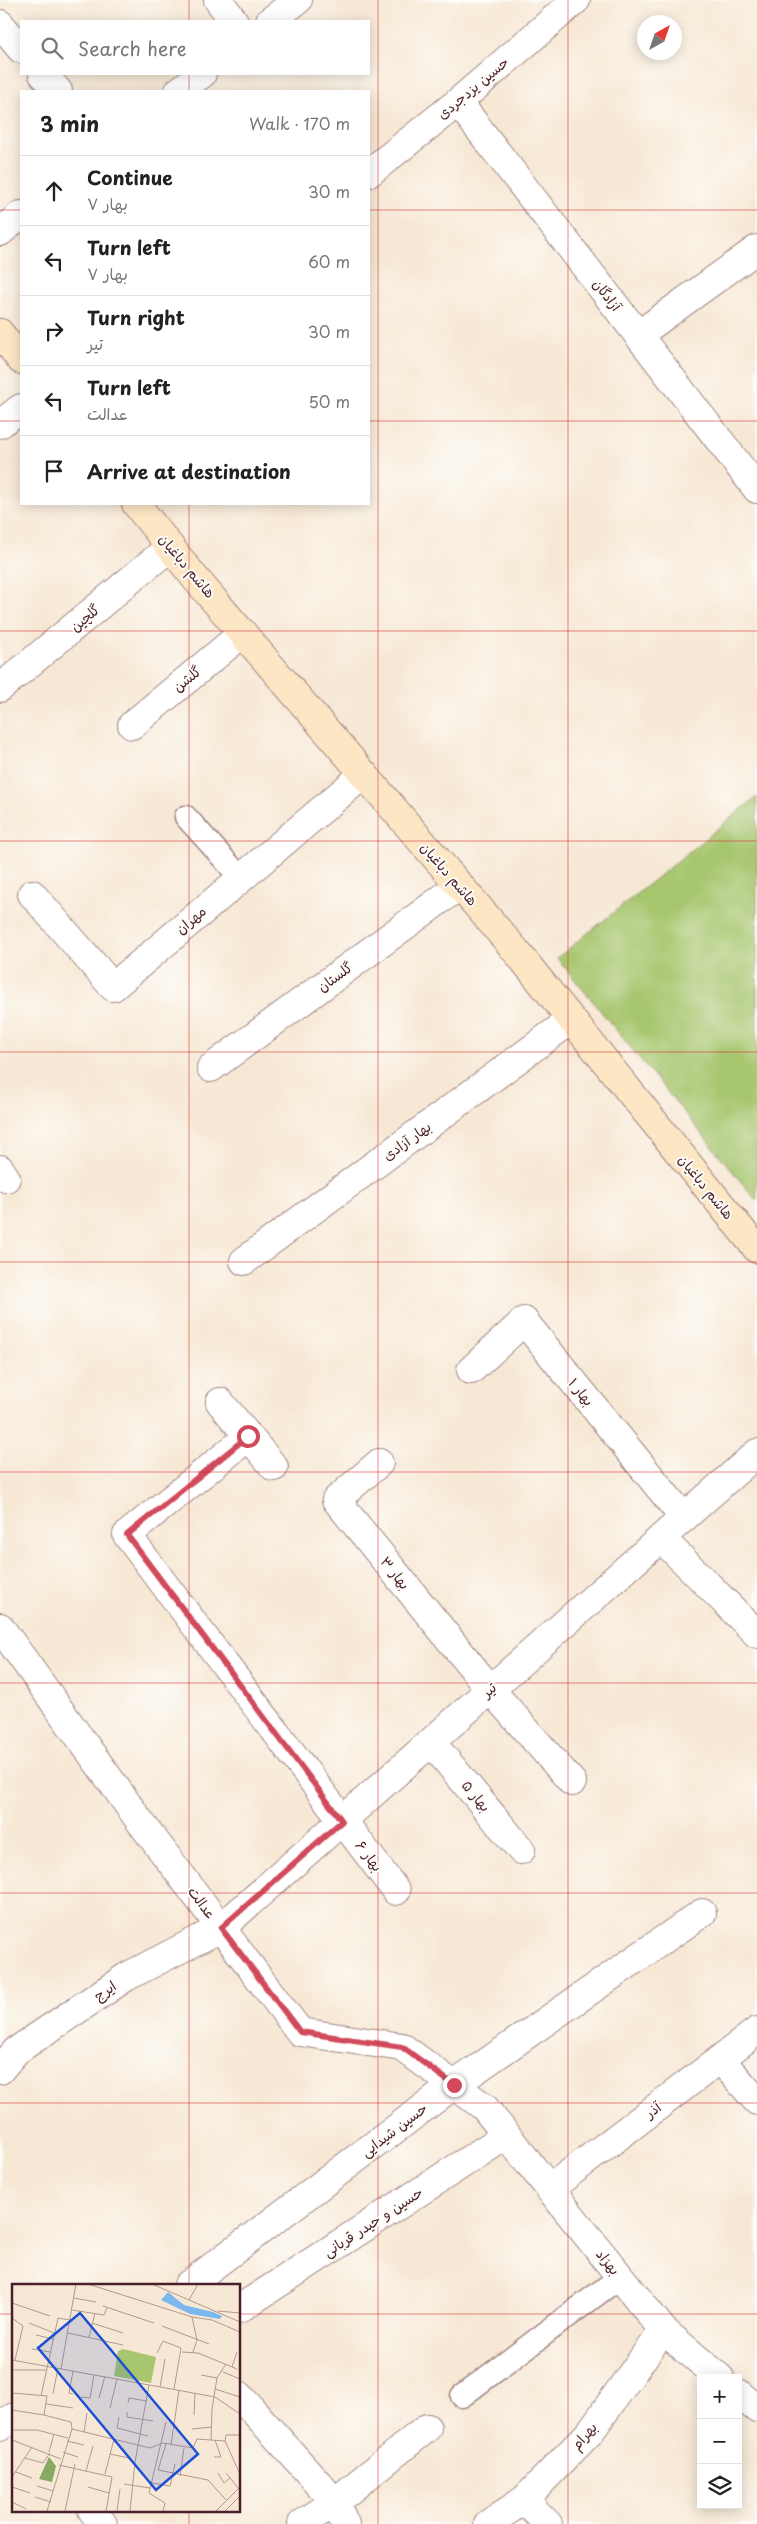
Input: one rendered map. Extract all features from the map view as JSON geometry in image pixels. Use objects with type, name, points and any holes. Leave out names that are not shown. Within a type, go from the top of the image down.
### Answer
[{"type":"street","points":[[218,0],[233,20]]},
{"type":"street","points":[[271,20],[298,0]]},
{"type":"street","name":"حسین یزدجردی","points":[[370,172],[458,102],[576,0]]},
{"type":"street","points":[[0,24],[20,48]]},
{"type":"street","points":[[44,75],[57,90]]},
{"type":"street","points":[[180,90],[201,75]]},
{"type":"street","name":"آزادگان","points":[[458,102],[757,489]]},
{"type":"street","points":[[0,232],[20,216]]},
{"type":"street","points":[[638,335],[757,249]]},
{"type":"street","points":[[0,333],[20,359]]},
{"type":"street","points":[[0,424],[20,409]]},
{"type":"street","name":"هاشم دباغیان","points":[[137,505],[170,547],[571,1020],[757,1250]]},
{"type":"street","name":"گلچین","points":[[0,688],[170,547]]},
{"type":"street","name":"گلشن","points":[[132,725],[243,633]]},
{"type":"street","name":"مهران","points":[[32,894],[113,986],[364,774]]},
{"type":"street","name":"گلستان","points":[[211,1068],[459,886]]},
{"type":"street","name":"بهار آزادی","points":[[244,1261],[571,1020]]},
{"type":"street","name":"بهار ۱","points":[[471,1370],[524,1321],[684,1518]]},
{"type":"street","points":[[220,1402],[274,1467]]},
{"type":"street","name":"بهار ۶","points":[[248,1436],[127,1535],[396,1891]]},
{"type":"street","name":"تیر","points":[[221,1928],[757,1453]]},
{"type":"street","name":"بهار ۳","points":[[379,1463],[336,1500],[490,1689]]},
{"type":"street","points":[[661,1538],[757,1634]]},
{"type":"street","name":"عدالت","points":[[0,1626],[139,1820],[300,2032],[402,2047],[484,2107],[507,2135]]},
{"type":"street","points":[[490,1689],[572,1782]]},
{"type":"street","name":"بهار ۵","points":[[431,1742],[521,1850]]},
{"type":"street","name":"حسین شیدایی","points":[[189,2284],[454,2085],[702,1913]]},
{"type":"street","name":"ایرج","points":[[0,2070],[16,2051],[126,1977],[221,1928]]},
{"type":"street","name":"آذر","points":[[549,2189],[757,2031]]},
{"type":"street","points":[[720,2059],[757,2101]]},
{"type":"street","name":"بهزاد","points":[[507,2135],[663,2330],[715,2374]]},
{"type":"street","name":"حسین و حیدر قربانی","points":[[240,2308],[507,2135]]},
{"type":"street","name":"بهرام","points":[[488,2524],[524,2500],[590,2432],[663,2330]]},
{"type":"street","points":[[742,2396],[757,2409]]},
{"type":"street","points":[[240,2397],[340,2513]]},
{"type":"street","points":[[0,2427],[12,2418]]},
{"type":"street","points":[[302,2524],[340,2513],[427,2428]]},
{"type":"street","points":[[524,2500],[548,2524]]},
{"type":"street","points":[[94,2512],[104,2524]]},
{"type":"lane","points":[[186,817],[241,878]]},
{"type":"lane","points":[[462,2396],[620,2277]]},
{"type":"green space","points":[[757,797],[757,1201],[557,958]]},
{"type":"route","points":[[248,1436],[127,1535],[342,1821],[221,1928],[300,2032],[402,2047],[454,2085]]}]
